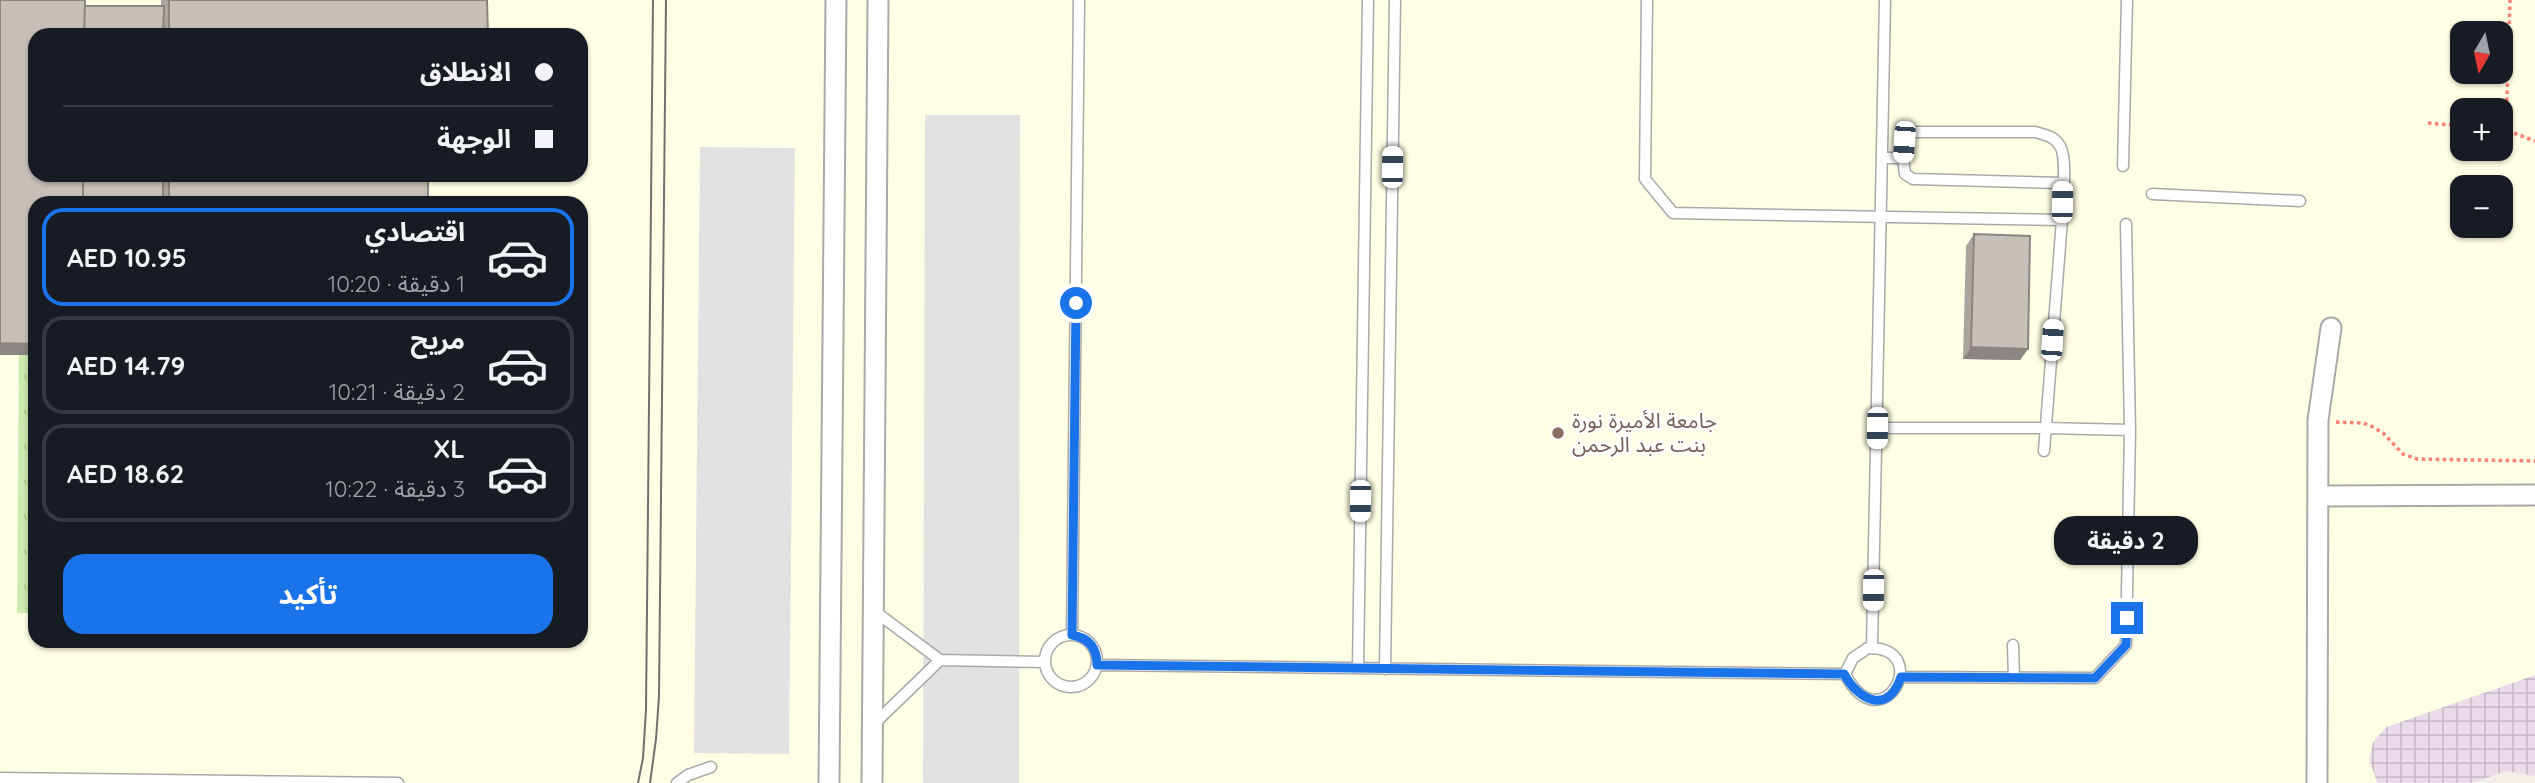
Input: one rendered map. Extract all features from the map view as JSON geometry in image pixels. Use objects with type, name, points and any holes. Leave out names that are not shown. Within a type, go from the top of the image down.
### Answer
[{"type":"street","points":[[829,783],[835,0]]},
{"type":"street","points":[[872,783],[878,0]]},
{"type":"street","points":[[2317,783],[2318,420],[2331,328]]},
{"type":"street","points":[[2318,496],[2535,495]]},
{"type":"lane","points":[[1072,635],[1079,0]]},
{"type":"lane","points":[[1358,668],[1368,0]]},
{"type":"lane","points":[[1385,669],[1395,0]]},
{"type":"lane","points":[[1647,0],[1645,179],[1673,213],[2062,220]]},
{"type":"lane","points":[[1872,647],[1885,0]]},
{"type":"lane","points":[[2123,166],[2127,0]]},
{"type":"lane","points":[[2045,451],[2062,220],[2063,154],[2059,144],[2050,136],[2035,132],[1909,132],[1904,142],[1905,174],[1913,179],[2062,183]]},
{"type":"lane","points":[[1882,158],[1903,158]]},
{"type":"lane","points":[[2152,194],[2300,201]]},
{"type":"lane","points":[[1901,677],[2095,678],[2126,645],[2130,430],[2126,224]]},
{"type":"lane","points":[[1877,428],[2130,430]]},
{"type":"lane","points":[[873,610],[940,660],[1044,662]]},
{"type":"lane","points":[[1072,635],[1081,636],[1094,648],[1097,665],[1090,680],[1074,687],[1057,684],[1051,678],[1044,662],[1049,645],[1064,636],[1072,635]]},
{"type":"lane","points":[[2013,645],[2014,678]]},
{"type":"lane","points":[[1872,647],[1885,649],[1898,660],[1901,677],[1893,692],[1877,700],[1860,696],[1844,674],[1859,651],[1872,647]]},
{"type":"lane","points":[[872,725],[940,660]]},
{"type":"lane","points":[[1097,665],[1844,674]]},
{"type":"lane","points":[[677,783],[688,775],[711,767]]},
{"type":"lane","points":[[0,778],[398,783]]},
{"type":"path","points":[[2505,98],[2511,0]]},
{"type":"path","points":[[2428,123],[2450,125]]},
{"type":"path","points":[[2513,132],[2535,141]]},
{"type":"path","points":[[2318,420],[2363,423],[2383,433],[2403,454],[2417,460],[2535,461]]},
{"type":"shaded area","name":"جامعة الأميرة نورة بنت عبد الرحمن","points":[[0,0],[2535,0],[2535,675],[2386,727],[2373,742],[2369,759],[2377,783],[0,783]]},
{"type":"shaded area","points":[[925,115],[1020,115],[1019,783],[923,783]]},
{"type":"shaded area","points":[[700,147],[795,148],[789,754],[694,753]]},
{"type":"shaded area","points":[[2535,675],[2535,776],[2505,771],[2473,783],[2377,783],[2369,759],[2373,742],[2386,727]]},
{"type":"green space","points":[[19,348],[28,348],[28,613],[17,613]]},
{"type":"building","points":[[0,0],[85,0],[84,28],[28,28],[28,182],[83,182],[83,196],[28,196],[28,344],[0,343]]},
{"type":"building","points":[[169,0],[487,0],[488,28],[169,28]]},
{"type":"building","points":[[85,6],[164,6],[163,28],[84,28]]},
{"type":"building","points":[[83,182],[163,182],[163,196],[83,196]]},
{"type":"building","points":[[169,182],[428,182],[428,196],[169,196]]},
{"type":"building","points":[[1974,234],[2030,236],[2028,349],[1971,347]]},
{"type":"tram line","points":[[638,783],[643,758],[646,710],[653,0]]},
{"type":"tram line","points":[[650,783],[659,696],[666,0]]},
{"type":"place","name":"جامعة الأميرة نورة بنت عبد الرحمن","points":[[1558,433]]},
{"type":"route","points":[[1076,303],[1072,635],[1081,636],[1094,648],[1097,665],[1844,674],[1860,696],[1877,700],[1886,698],[1893,692],[1901,677],[2095,678],[2126,645],[2127,618]]}]
